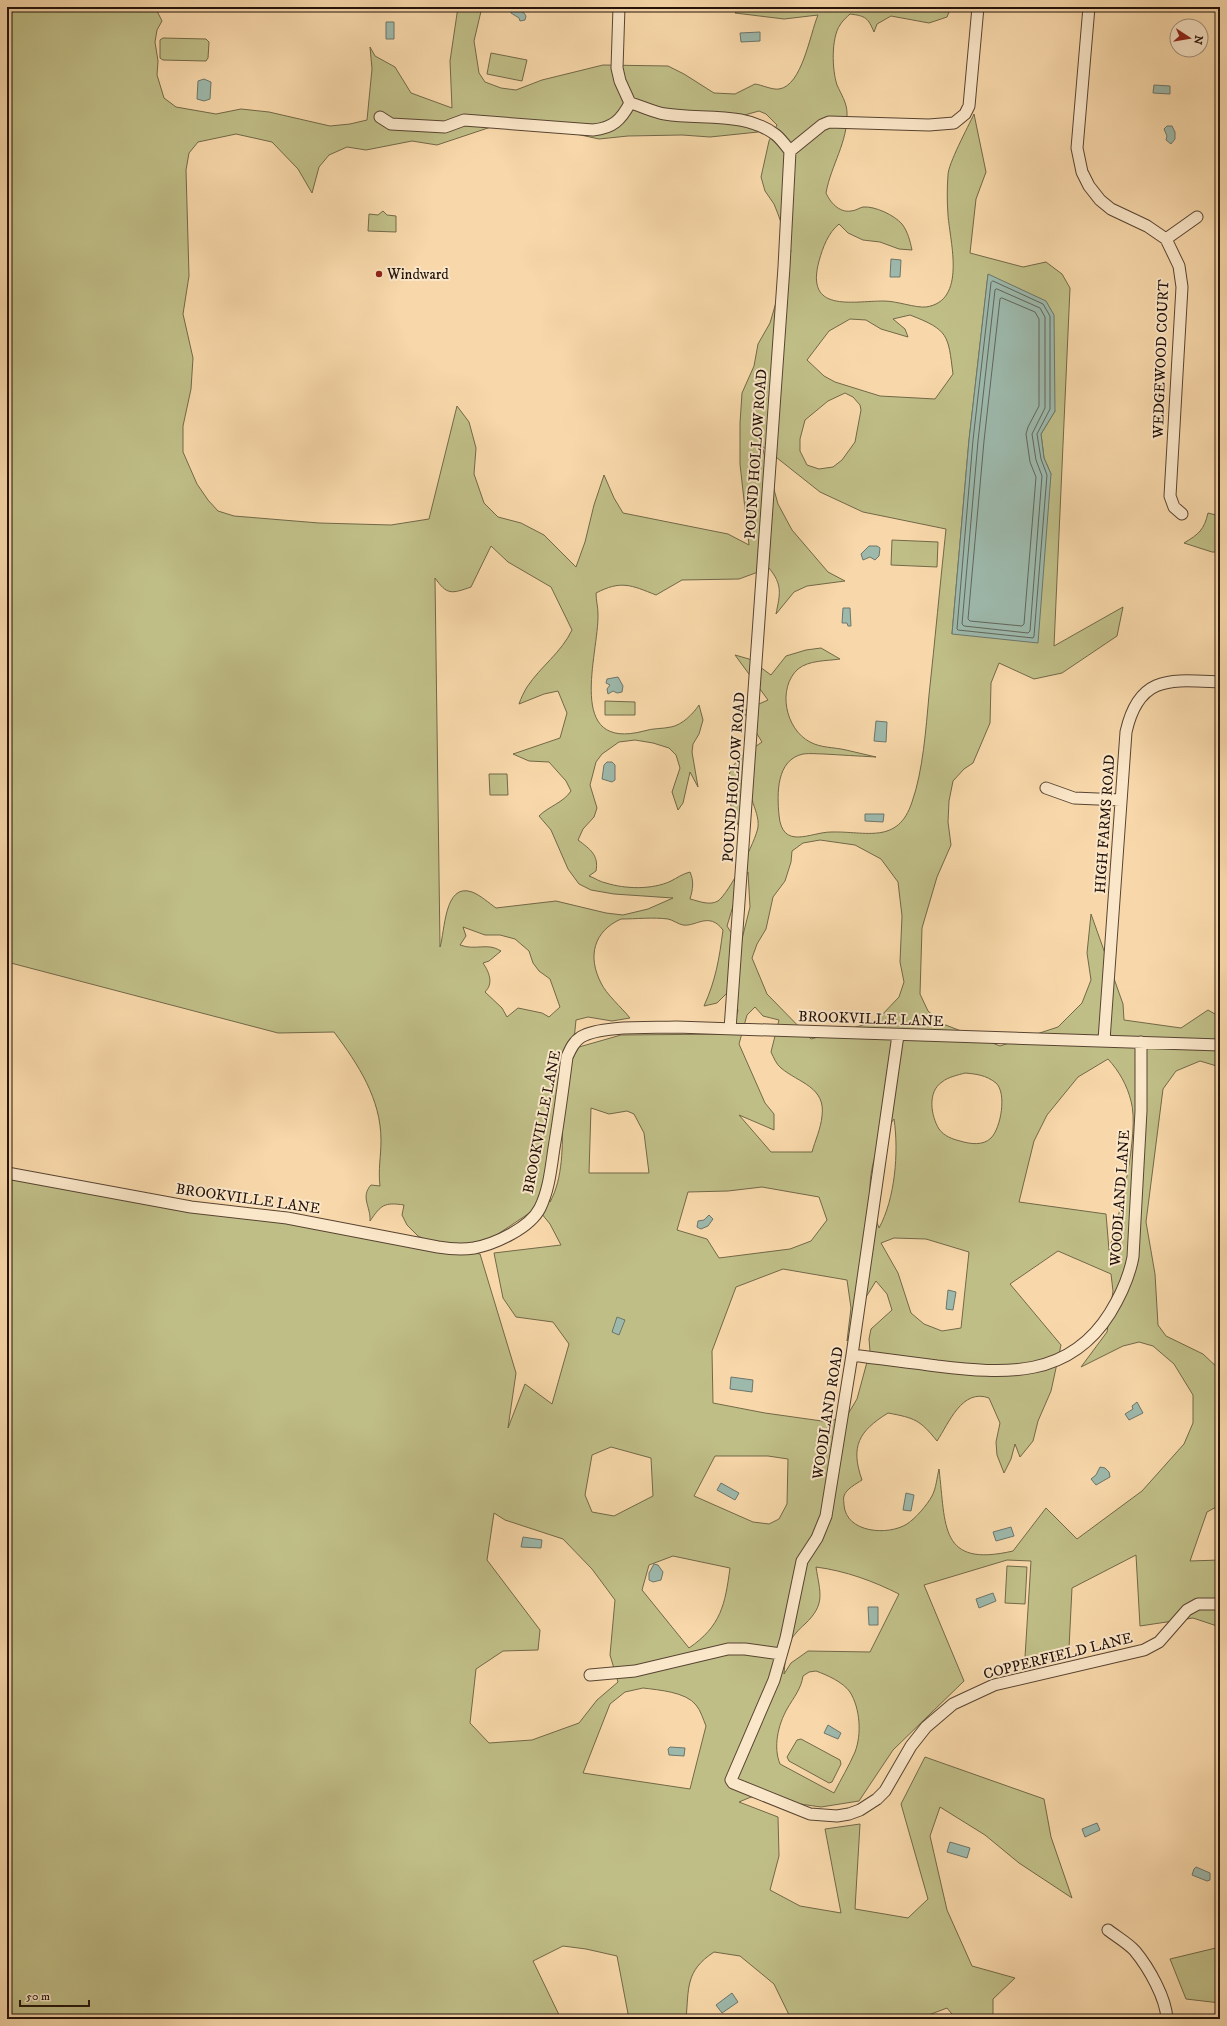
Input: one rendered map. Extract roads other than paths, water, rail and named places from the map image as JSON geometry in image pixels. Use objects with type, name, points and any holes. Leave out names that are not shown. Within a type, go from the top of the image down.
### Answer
[{"type":"street","points":[[619,7],[617,68],[620,81],[630,103],[666,114],[752,122],[766,128],[778,136],[790,151],[822,125],[829,122],[852,121],[945,125],[959,120],[969,106],[978,7]]},
{"type":"street","name":"WEDGEWOOD COURT","points":[[1089,7],[1077,148],[1082,172],[1089,186],[1100,200],[1111,209],[1147,226],[1166,239],[1179,266],[1182,287],[1170,496],[1174,507],[1182,514]]},
{"type":"street","points":[[380,117],[391,124],[445,127],[464,120],[593,130],[612,126],[623,116],[630,103]]},
{"type":"street","name":"POUND HOLLOW ROAD","points":[[730,1029],[784,267],[790,151]]},
{"type":"street","points":[[1166,239],[1197,217]]},
{"type":"street","name":"HIGH FARMS ROAD","points":[[1104,1040],[1126,732],[1130,716],[1137,702],[1152,688],[1162,683],[1176,680],[1220,682]]},
{"type":"street","points":[[1046,788],[1074,798],[1121,800]]},
{"type":"street","name":"BROOKVILLE LANE","points":[[7,1173],[191,1207],[287,1218],[456,1250],[474,1248],[488,1244],[518,1230],[531,1220],[540,1208],[550,1171],[567,1058],[570,1048],[580,1038],[593,1032],[621,1029],[676,1027],[1220,1045]]},
{"type":"street","name":"WOODLAND ROAD","points":[[731,1780],[774,1680],[786,1638],[802,1561],[817,1538],[826,1516],[852,1355],[898,1035]]},
{"type":"street","name":"WOODLAND LANE","points":[[852,1355],[978,1371],[1013,1371],[1029,1369],[1057,1360],[1082,1346],[1098,1329],[1121,1294],[1130,1274],[1133,1257],[1141,1111],[1141,1042]]},
{"type":"street","name":"COPPERFIELD LANE","points":[[731,1780],[733,1783],[810,1814],[836,1816],[855,1812],[877,1799],[885,1791],[911,1746],[926,1726],[953,1704],[994,1685],[1144,1650],[1159,1642],[1187,1610],[1198,1604],[1220,1604]]},
{"type":"street","points":[[590,1675],[635,1671],[728,1649],[745,1649],[781,1654]]},
{"type":"street","points":[[1108,1930],[1135,1951],[1160,1991],[1165,2002],[1167,2019]]},
{"type":"water","points":[[511,7],[515,7],[524,13],[526,16],[525,20],[520,21],[519,18],[511,13]]},
{"type":"water","points":[[386,22],[394,22],[394,39],[386,39]]},
{"type":"water","points":[[760,32],[760,41],[741,42],[740,33]]},
{"type":"water","points":[[204,79],[211,82],[210,99],[204,101],[197,99],[198,81]]},
{"type":"water","points":[[1154,85],[1170,86],[1170,94],[1153,93]]},
{"type":"water","points":[[1167,126],[1172,126],[1175,132],[1175,139],[1171,144],[1166,140],[1167,136],[1164,129]]},
{"type":"water","points":[[891,259],[901,260],[900,277],[890,277]]},
{"type":"water","points":[[988,274],[1046,301],[1054,315],[1055,411],[1041,434],[1044,458],[1051,474],[1038,643],[952,634],[969,440]]},
{"type":"water","points":[[869,546],[877,546],[880,548],[879,556],[875,560],[870,557],[863,560],[861,554]]},
{"type":"water","points":[[843,608],[850,608],[851,626],[848,626],[847,623],[842,623]]},
{"type":"water","points":[[618,677],[623,686],[622,692],[617,693],[613,691],[608,694],[607,689],[610,685],[606,683],[607,679]]},
{"type":"water","points":[[876,721],[887,722],[886,742],[874,741]]},
{"type":"water","points":[[607,762],[612,762],[615,765],[615,780],[612,782],[602,779],[604,765]]},
{"type":"water","points":[[865,814],[884,814],[883,822],[865,821]]},
{"type":"water","points":[[709,1215],[713,1219],[708,1226],[701,1229],[697,1227],[698,1221],[704,1220]]},
{"type":"water","points":[[948,1290],[956,1292],[953,1310],[946,1309]]},
{"type":"water","points":[[617,1317],[625,1320],[619,1335],[612,1332]]},
{"type":"water","points":[[731,1377],[753,1380],[752,1392],[730,1389]]},
{"type":"water","points":[[1137,1402],[1143,1413],[1129,1420],[1125,1414],[1133,1409],[1132,1406]]},
{"type":"water","points":[[1100,1467],[1105,1468],[1109,1472],[1110,1477],[1096,1485],[1091,1479],[1096,1475]]},
{"type":"water","points":[[721,1483],[739,1493],[735,1500],[717,1490]]},
{"type":"water","points":[[906,1493],[914,1495],[911,1511],[903,1510]]},
{"type":"water","points":[[1011,1527],[1014,1536],[996,1541],[993,1532]]},
{"type":"water","points":[[523,1537],[542,1540],[541,1548],[521,1547]]},
{"type":"water","points":[[654,1564],[658,1565],[663,1572],[661,1580],[653,1582],[649,1580],[649,1573]]},
{"type":"water","points":[[993,1593],[996,1601],[979,1608],[976,1599]]},
{"type":"water","points":[[868,1607],[878,1607],[878,1625],[869,1625]]},
{"type":"water","points":[[828,1725],[841,1733],[838,1739],[824,1733]]},
{"type":"water","points":[[670,1747],[685,1748],[684,1756],[669,1755],[668,1749]]},
{"type":"water","points":[[1097,1823],[1100,1830],[1085,1837],[1082,1829]]},
{"type":"water","points":[[950,1842],[970,1848],[967,1858],[947,1852]]},
{"type":"water","points":[[1196,1867],[1210,1873],[1210,1880],[1207,1881],[1192,1875]]},
{"type":"water","points":[[732,1993],[738,2002],[722,2013],[716,2005]]},
{"type":"place","name":"Windward","points":[[379,274]]}]
